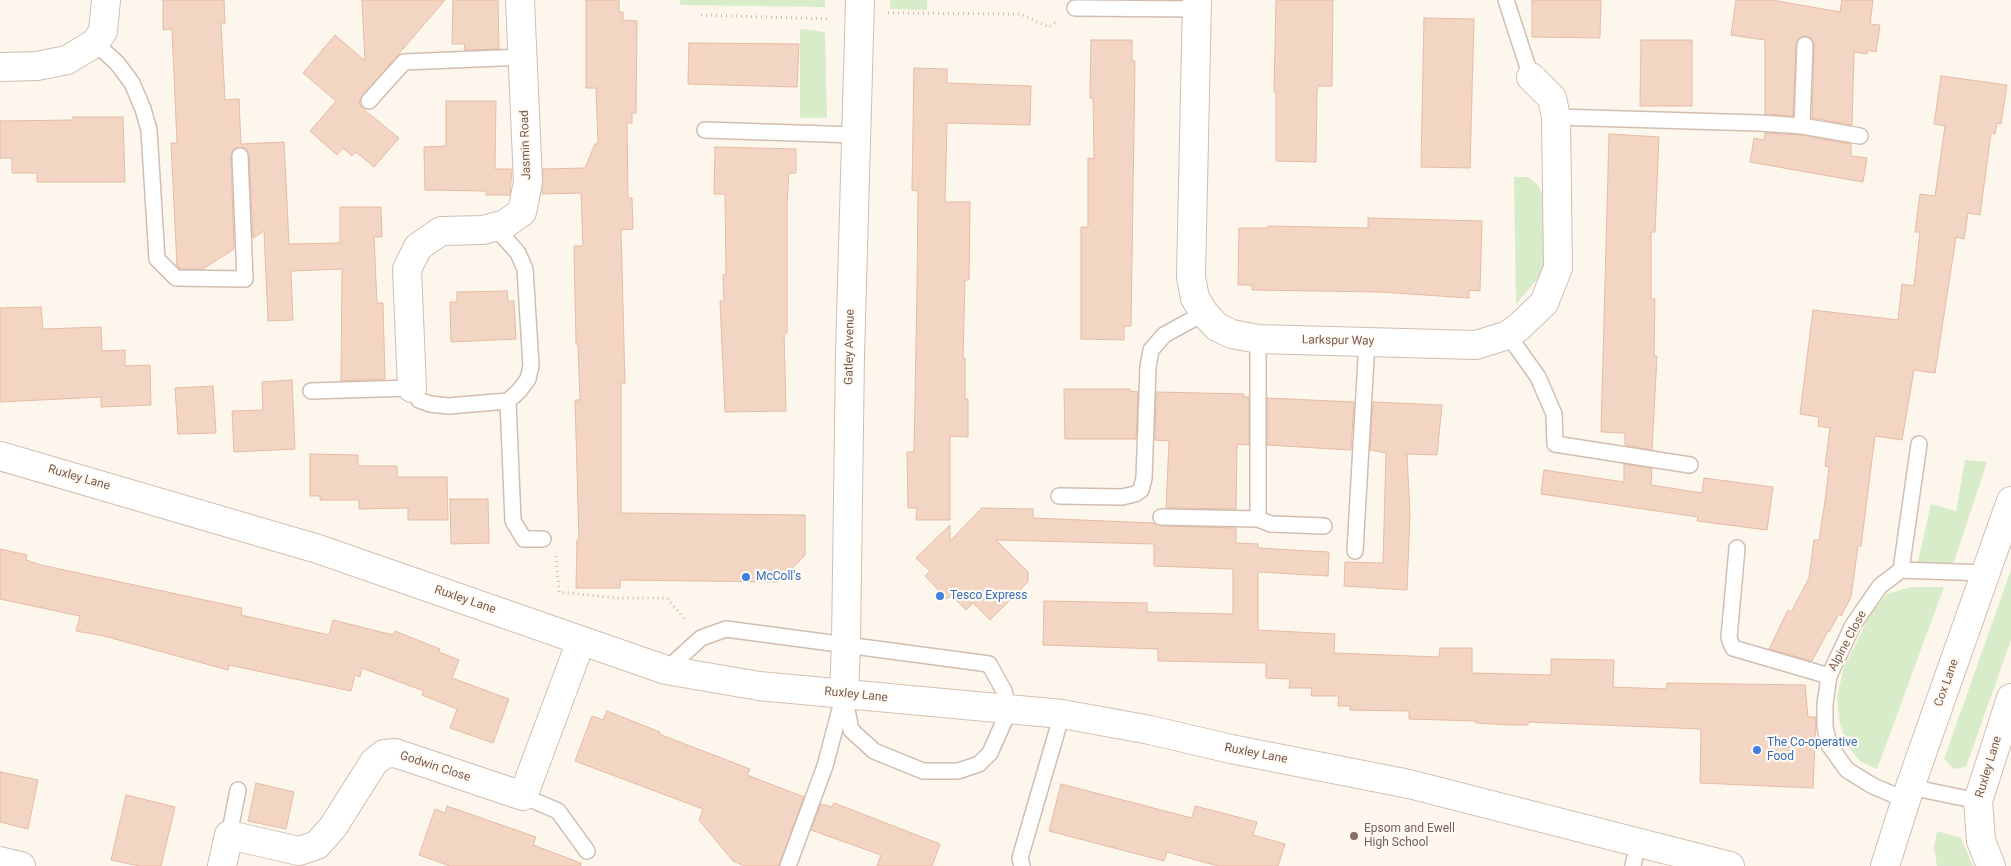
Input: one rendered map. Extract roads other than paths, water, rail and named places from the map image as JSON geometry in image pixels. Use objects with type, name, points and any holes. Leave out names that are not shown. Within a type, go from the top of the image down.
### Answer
[{"type":"street","points":[[0,67],[37,66],[67,60],[95,43],[103,31],[106,0]]},
{"type":"street","name":"Jasmin Road","points":[[412,388],[407,269],[418,247],[441,231],[483,230],[505,224],[522,212],[528,182],[520,0]]},
{"type":"street","name":"Larkspur Way","points":[[1197,4],[1191,277],[1195,298],[1204,312],[1217,327],[1232,334],[1258,339],[1476,345],[1508,335],[1544,303],[1558,268],[1556,117],[1552,98],[1531,77]]},
{"type":"street","name":"Gatley Avenue","points":[[844,694],[848,430],[859,11]]},
{"type":"street","name":"Ruxley Lane","points":[[0,456],[318,549],[666,670],[759,686],[1062,714],[1150,730],[1231,749],[1409,784],[1636,854],[1730,866]]},
{"type":"street","name":"Cox Lane","points":[[1885,866],[1908,794],[2011,501]]},
{"type":"street","points":[[524,796],[581,641]]},
{"type":"street","name":"Ruxley Lane","points":[[1991,866],[1981,841],[1978,801],[2011,698]]},
{"type":"street","name":"Godwin Close","points":[[229,835],[299,851],[317,846],[333,827],[374,762],[384,754],[395,753],[524,796]]},
{"type":"street","points":[[222,866],[229,835]]},
{"type":"street","points":[[0,861],[21,866]]},
{"type":"lane","points":[[1506,0],[1506,7],[1531,77]]},
{"type":"lane","points":[[1075,8],[1197,4]]},
{"type":"lane","points":[[95,43],[117,63],[127,76],[143,109],[149,130],[157,259],[176,278],[245,279],[240,156]]},
{"type":"lane","points":[[1802,126],[1805,45]]},
{"type":"lane","points":[[369,101],[404,62],[523,57]]},
{"type":"lane","points":[[1556,117],[1740,122],[1802,126],[1860,136]]},
{"type":"lane","points":[[705,130],[856,135]]},
{"type":"lane","points":[[311,391],[412,388],[419,400],[430,404],[448,406],[508,401],[528,379],[531,366],[528,297],[525,269],[518,253],[495,226]]},
{"type":"lane","points":[[1059,496],[1122,497],[1135,494],[1141,490],[1144,478],[1148,367],[1151,350],[1164,335],[1204,312]]},
{"type":"lane","points":[[1508,335],[1538,377],[1554,414],[1555,444],[1690,465]]},
{"type":"lane","points":[[1258,339],[1258,519]]},
{"type":"lane","points":[[1355,551],[1367,342]]},
{"type":"lane","points":[[508,401],[513,521],[524,539],[543,539]]},
{"type":"lane","points":[[1919,444],[1901,570],[1986,573]]},
{"type":"lane","points":[[1161,517],[1258,519],[1271,524],[1324,526]]},
{"type":"lane","points":[[1738,548],[1729,638],[1733,648],[1829,676]]},
{"type":"lane","name":"Alpine Close","points":[[1901,570],[1880,586],[1853,625],[1829,676],[1825,704],[1825,727],[1830,745],[1847,770],[1873,786],[1908,794],[1978,801]]},
{"type":"lane","points":[[666,670],[701,638],[726,629],[988,664],[1004,691],[1009,710],[990,753],[979,764],[958,771],[923,771],[874,751],[852,730],[844,694]]},
{"type":"lane","points":[[788,866],[825,766],[844,694]]},
{"type":"lane","points":[[1022,866],[1020,858],[1062,714]]},
{"type":"lane","points":[[229,835],[238,790]]},
{"type":"lane","points":[[524,796],[558,811],[587,851]]},
{"type":"place","name":"McColl's","points":[[746,577]]},
{"type":"place","name":"Tesco Express","points":[[940,596]]},
{"type":"place","name":"The Co-operative Food","points":[[1757,750]]},
{"type":"place","name":"Epsom and Ewell High School","points":[[1354,836]]}]
